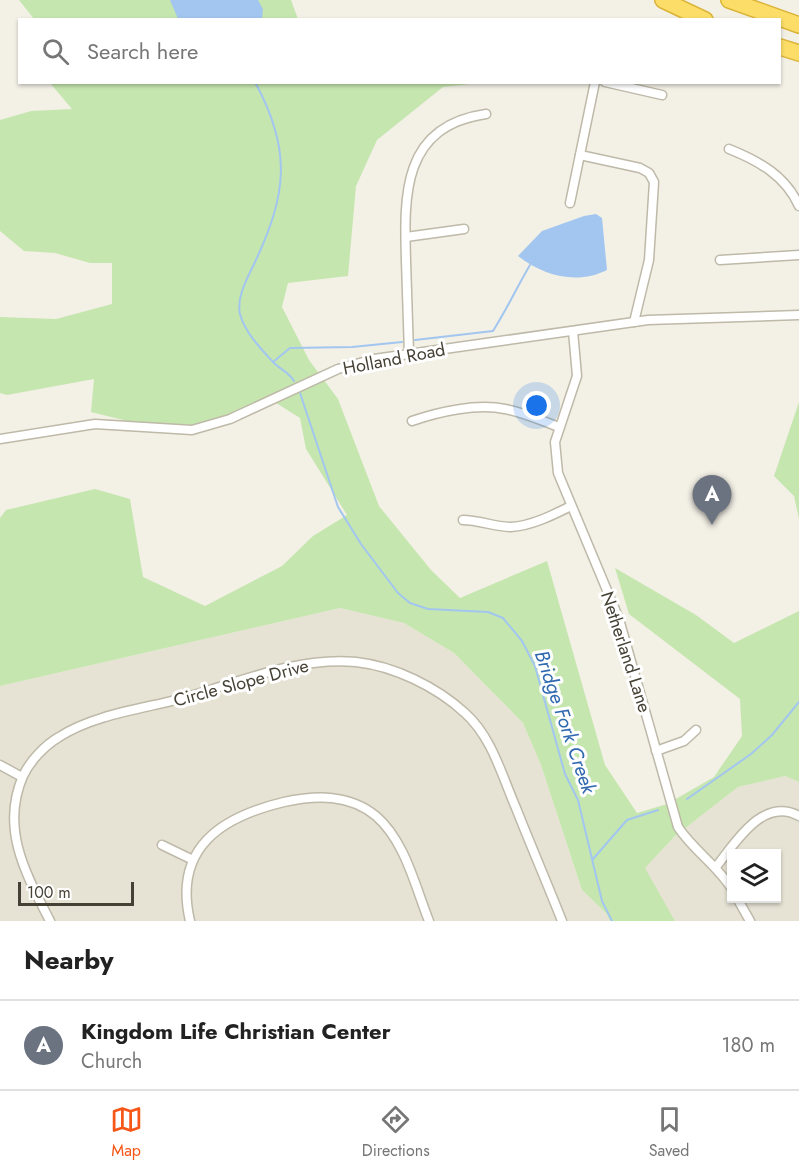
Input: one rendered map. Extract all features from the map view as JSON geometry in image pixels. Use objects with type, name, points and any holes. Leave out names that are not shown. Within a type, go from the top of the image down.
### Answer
[{"type":"highway","points":[[663,0],[701,18]]},
{"type":"highway","points":[[729,0],[779,18]]},
{"type":"highway","points":[[781,19],[799,25]]},
{"type":"highway","points":[[781,47],[799,53]]},
{"type":"street","points":[[570,203],[595,84]]},
{"type":"street","points":[[614,84],[662,95]]},
{"type":"street","points":[[409,354],[407,187],[420,152],[448,126],[469,117],[486,114]]},
{"type":"street","points":[[729,149],[772,171],[788,188],[799,206]]},
{"type":"street","points":[[580,155],[640,168],[649,173],[654,182],[649,260],[634,322]]},
{"type":"street","points":[[406,237],[464,229]]},
{"type":"street","points":[[720,260],[799,255]]},
{"type":"street","name":"Holland Road","points":[[0,439],[95,424],[192,429],[230,419],[338,369],[366,360],[634,322],[799,315]]},
{"type":"street","name":"Netherland Lane","points":[[573,331],[577,375],[559,427],[555,457],[558,474],[619,619],[678,827],[687,842],[716,867],[727,882]]},
{"type":"street","points":[[412,421],[426,416],[493,407],[520,413],[559,427]]},
{"type":"street","points":[[463,520],[518,526],[571,506]]},
{"type":"street","name":"Circle Slope Drive","points":[[50,921],[15,845],[13,818],[22,777],[44,748],[60,736],[82,726],[293,668],[341,661],[383,668],[442,696],[465,713],[482,732],[497,762],[562,921]]},
{"type":"street","points":[[656,751],[684,741],[696,730]]},
{"type":"street","points":[[0,765],[22,777]]},
{"type":"street","points":[[190,921],[186,894],[193,860],[207,839],[220,827],[246,812],[295,800],[322,797],[339,799],[369,811],[392,834],[429,921]]},
{"type":"street","points":[[716,867],[760,816],[779,810],[799,816]]},
{"type":"street","points":[[162,845],[193,860]]},
{"type":"street","points":[[740,903],[750,921]]},
{"type":"shaded area","points":[[340,608],[404,623],[454,653],[523,723],[541,765],[582,890],[606,913],[610,921],[0,921],[0,686]]},
{"type":"shaded area","points":[[785,776],[799,782],[799,921],[675,921],[644,869],[675,836],[738,787]]},
{"type":"green space","points":[[19,0],[291,0],[298,18],[33,18]]},
{"type":"green space","points":[[51,84],[470,84],[443,87],[377,140],[356,186],[348,276],[288,283],[282,307],[309,360],[338,399],[379,506],[431,570],[460,598],[547,561],[605,765],[637,813],[667,804],[714,777],[742,736],[740,699],[629,614],[615,568],[696,615],[734,643],[799,611],[799,782],[785,776],[738,787],[675,836],[645,868],[675,921],[610,921],[606,913],[582,890],[541,765],[523,723],[454,653],[404,623],[340,608],[0,686],[0,518],[6,510],[95,489],[130,499],[143,577],[205,606],[282,566],[313,536],[347,515],[306,449],[300,418],[273,401],[215,427],[147,426],[91,412],[94,379],[7,395],[0,393],[0,317],[56,319],[112,304],[112,263],[90,263],[55,253],[24,251],[0,231],[0,120],[31,111],[72,109]]},
{"type":"green space","points":[[799,402],[799,519],[794,496],[774,476]]},
{"type":"water","points":[[170,0],[258,0],[263,9],[262,18],[178,18]]},
{"type":"water","points":[[596,214],[602,218],[607,270],[584,277],[561,276],[539,269],[518,256],[542,231]]},
{"type":"waterway","name":"Bridge Fork Creek","points":[[256,84],[275,129],[280,151],[281,172],[274,215],[243,287],[239,308],[242,321],[254,341],[294,381]]},
{"type":"waterway","points":[[415,340],[493,331],[530,265]]},
{"type":"waterway","points":[[273,362],[290,348],[352,347],[402,342]]},
{"type":"waterway","name":"Bridge Fork Creek","points":[[300,393],[338,507],[361,544],[398,593],[410,603],[428,609],[488,612],[503,618],[522,641],[535,666],[565,774],[578,800],[602,901],[612,921]]},
{"type":"waterway","points":[[687,799],[751,754],[772,735],[799,702]]},
{"type":"waterway","points":[[593,859],[627,820],[658,810]]},
{"type":"place","name":"Kingdom Life Christian Center","points":[[712,525]]}]
